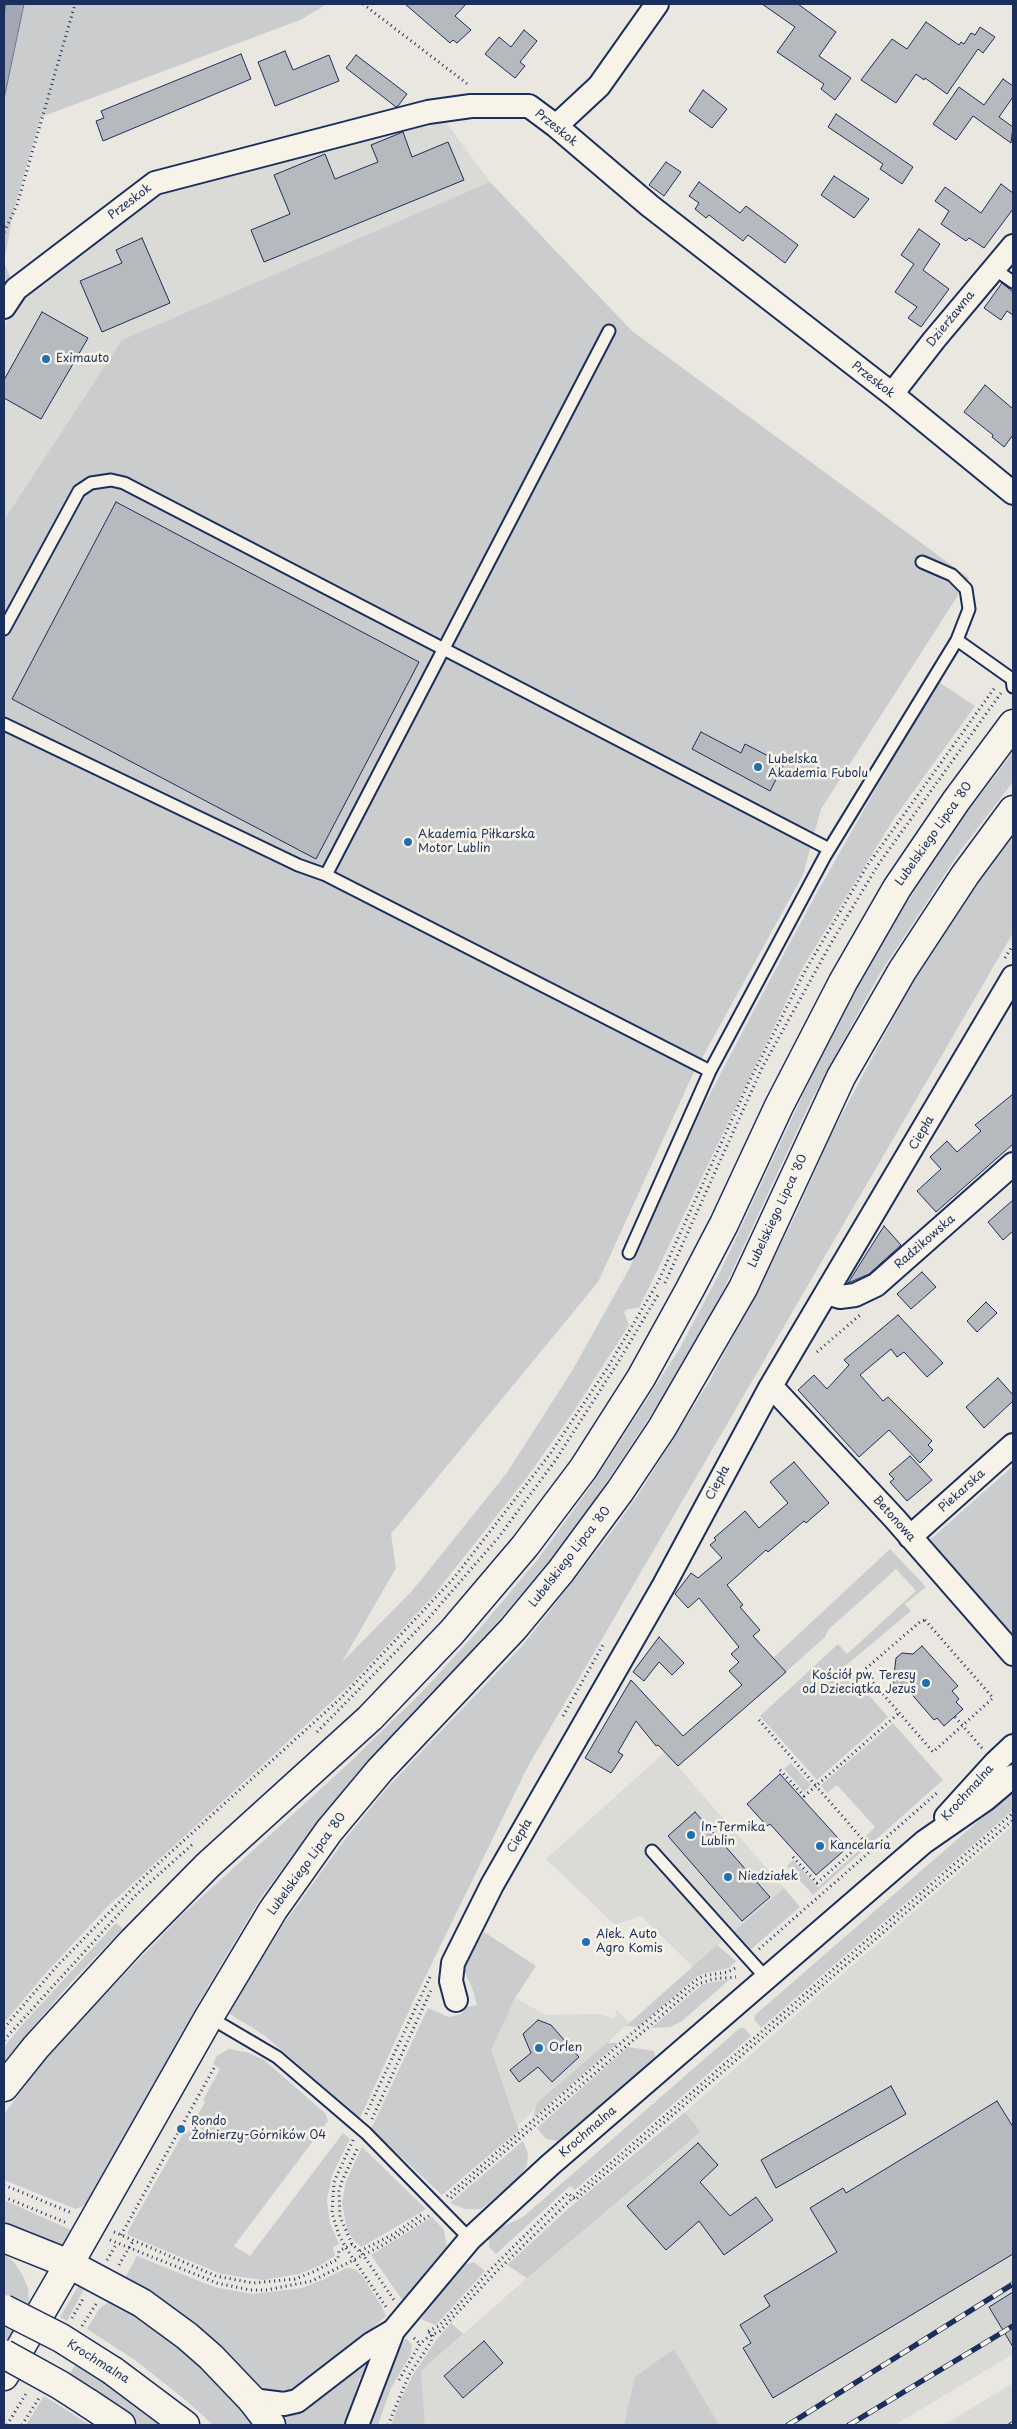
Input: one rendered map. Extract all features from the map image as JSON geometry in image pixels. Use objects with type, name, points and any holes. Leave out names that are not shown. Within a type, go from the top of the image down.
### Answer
[{"type":"main road","name":"Lubelskiego Lipca '80","points":[[4,2087],[42,2040],[133,1941],[208,1865],[370,1718],[452,1632],[525,1546],[583,1469],[641,1378],[689,1291],[724,1224],[779,1106],[842,982],[897,888],[956,801],[1013,724]]},
{"type":"main road","name":"Lubelskiego Lipca '80","points":[[4,2376],[272,1910],[329,1831],[380,1770],[513,1629],[561,1571],[625,1483],[699,1366],[743,1288],[792,1179],[850,1061],[913,955],[965,875],[1013,810]]},
{"type":"main road","points":[[4,2238],[69,2264],[142,2304],[180,2330],[211,2357],[252,2400],[270,2425]]},
{"type":"main road","name":"Krochmalna","points":[[4,2309],[61,2338],[113,2371],[185,2425]]},
{"type":"main road","points":[[4,2354],[53,2380],[121,2425]]},
{"type":"street","points":[[556,126],[599,86],[657,4]]},
{"type":"street","name":"Przeskok","points":[[4,307],[16,289],[155,183],[428,112],[471,106],[529,106],[556,126],[650,206],[892,394],[1013,493]]},
{"type":"street","name":"Dzierżawna","points":[[892,394],[993,268],[1013,246]]},
{"type":"street","name":"Ciepła","points":[[456,2000],[451,1981],[453,1963],[492,1885],[664,1585],[771,1386],[1013,977]]},
{"type":"street","name":"Radzikowska","points":[[827,1293],[840,1297],[855,1295],[876,1285],[1013,1164]]},
{"type":"street","name":"Betonowa","points":[[771,1386],[910,1537],[1013,1654]]},
{"type":"street","name":"Piekarska","points":[[910,1537],[1013,1445]]},
{"type":"street","name":"Krochmalna","points":[[924,1842],[978,1780],[1013,1746]]},
{"type":"street","name":"Krochmalna","points":[[252,2400],[277,2404],[297,2401],[371,2344],[396,2328],[470,2239],[550,2165],[924,1842],[986,1799],[1013,1776]]},
{"type":"street","points":[[357,2425],[396,2328]]},
{"type":"lane","points":[[993,268],[1013,282]]},
{"type":"lane","points":[[326,875],[609,331]]},
{"type":"lane","points":[[4,629],[79,491],[91,483],[111,480],[124,482],[829,849]]},
{"type":"lane","points":[[629,1253],[710,1071],[829,849],[957,640],[969,609],[966,590],[952,575],[922,562]]},
{"type":"lane","points":[[957,640],[1011,680]]},
{"type":"lane","points":[[4,724],[298,865],[326,875],[710,1071]]},
{"type":"lane","points":[[652,1851],[766,1980]]},
{"type":"lane","points":[[209,2017],[276,2057],[362,2130],[470,2239]]},
{"type":"path","points":[[4,232],[17,205],[74,4]]},
{"type":"path","points":[[363,4],[496,106]]},
{"type":"path","points":[[664,1284],[762,1068],[830,945],[878,865],[1011,680]]},
{"type":"path","points":[[4,2028],[57,1966],[148,1873],[342,1697],[454,1578],[550,1454],[608,1367],[658,1282],[749,1082],[805,970],[867,866],[1011,680]]},
{"type":"path","points":[[312,1736],[427,1620],[498,1538],[555,1461],[617,1364],[659,1292]]},
{"type":"path","points":[[925,1620],[993,1698],[963,1726],[933,1752],[863,1671],[921,1621],[925,1620]]},
{"type":"path","points":[[780,1770],[804,1796],[899,1713]]},
{"type":"path","points":[[955,1716],[984,1751]]},
{"type":"path","points":[[759,1720],[872,1850]]},
{"type":"path","points":[[362,2130],[339,2191],[340,2217],[345,2233],[352,2244],[360,2251],[394,2234],[438,2207],[630,2035],[696,1980],[703,1976],[735,1970],[940,1791]]},
{"type":"path","points":[[396,2387],[420,2344],[440,2331],[492,2276],[559,2213],[572,2198],[1013,1813]]},
{"type":"path","points":[[428,2331],[439,2326],[494,2266],[568,2193],[575,2200],[1013,1820]]},
{"type":"path","points":[[4,2040],[137,1894],[200,1838]]},
{"type":"path","points":[[793,1857],[816,1883],[864,1840]]},
{"type":"path","points":[[105,2238],[217,2283],[250,2290],[267,2290],[312,2281],[398,2236],[438,2207],[698,1984],[735,1977],[766,1980]]},
{"type":"path","points":[[214,2068],[121,2235],[216,2276],[253,2283],[295,2278],[313,2272],[338,2259],[339,2251],[352,2244]]},
{"type":"path","points":[[362,2130],[338,2171],[333,2192],[332,2213],[339,2236],[385,2306],[396,2328],[420,2344]]},
{"type":"path","points":[[4,2185],[79,2216]]},
{"type":"path","points":[[4,2197],[74,2225]]},
{"type":"path","points":[[115,2272],[133,2241]]},
{"type":"path","points":[[107,2260],[117,2242]]},
{"type":"path","points":[[388,2425],[406,2381],[434,2335]]},
{"type":"shaded area","points":[[6,4],[24,4],[4,99],[4,16]]},
{"type":"shaded area","points":[[24,4],[327,4],[300,20],[41,117],[13,212],[4,263],[4,99]]},
{"type":"shaded area","points":[[445,121],[490,182],[123,340],[4,520],[4,326],[23,296],[166,191]]},
{"type":"shaded area","name":"Akademia Piłkarska Motor Lublin","points":[[490,182],[632,331],[969,578],[821,809],[803,875],[692,1076],[598,1282],[391,1534],[396,1568],[342,1662],[412,1591],[506,1474],[572,1371],[629,1269],[700,1113],[754,1010],[815,896],[937,681],[975,706],[895,817],[803,967],[639,1308],[627,1309],[624,1312],[629,1325],[576,1408],[528,1476],[434,1595],[353,1682],[108,1906],[45,1974],[4,2023],[4,520],[122,340]]},
{"type":"shaded area","points":[[4,263],[16,289],[4,307]]},
{"type":"shaded area","points":[[1013,752],[1013,782],[961,850],[879,975],[810,1103],[721,1295],[670,1386],[596,1498],[551,1558],[508,1610],[323,1814],[260,1899],[206,1990],[86,2204],[76,2209],[4,2180],[4,2114],[58,2043],[183,1914],[347,1765],[421,1693],[475,1634],[538,1559],[591,1486],[680,1348],[721,1270],[830,1037],[866,968],[905,905],[966,814]]},
{"type":"shaded area","points":[[1013,835],[1013,933],[528,1766],[414,2000],[360,2118],[264,2035],[228,2013],[282,1926],[343,1842],[387,1788],[523,1645],[613,1530],[642,1489],[710,1380],[755,1296],[796,1214],[831,1135],[911,985],[953,918]]},
{"type":"shaded area","points":[[1013,1466],[1013,1636],[934,1548],[931,1539]]},
{"type":"shaded area","points":[[890,1549],[926,1587],[905,1604],[911,1611],[844,1667],[888,1717],[817,1780],[760,1716],[838,1644],[847,1654],[916,1591],[896,1569],[828,1630],[825,1637],[786,1672],[773,1658]]},
{"type":"shaded area","points":[[893,1723],[943,1780],[871,1844],[865,1837],[875,1827],[837,1785],[827,1793],[821,1785]]},
{"type":"shaded area","points":[[665,1752],[784,1888],[693,1967],[641,1916],[615,1925],[546,1859]]},
{"type":"shaded area","points":[[791,1763],[811,1785],[804,1792],[784,1769]]},
{"type":"shaded area","points":[[1013,1791],[1013,1810],[761,2028],[754,2019],[755,2015]]},
{"type":"shaded area","points":[[1013,1825],[1013,2354],[895,2425],[425,2425],[421,2371],[527,2278],[701,2133],[685,2112]]},
{"type":"shaded area","points":[[865,1845],[867,1847],[813,1895],[787,1866],[793,1860],[818,1887]]},
{"type":"shaded area","points":[[784,1888],[800,1907],[749,1951],[733,1932]]},
{"type":"shaded area","points":[[116,1923],[123,1929],[75,1978],[4,2061],[4,2047]]},
{"type":"shaded area","points":[[484,1932],[536,1966],[515,1998],[491,2050],[519,2130],[442,2195],[371,2129],[428,2008],[449,2017],[461,2014],[467,2007],[477,2005],[473,1990],[463,1968]]},
{"type":"shaded area","points":[[717,1945],[736,1961],[729,1968],[699,1975],[638,2027],[626,2026]]},
{"type":"shaded area","points":[[730,1979],[682,2021],[670,2027],[651,2028],[703,1984]]},
{"type":"shaded area","points":[[515,1998],[546,2015],[601,2014],[614,2019],[617,2010],[629,2023],[518,2125],[490,2050]]},
{"type":"shaded area","points":[[740,2028],[744,2028],[751,2036],[575,2190],[570,2186],[496,2254],[489,2247],[489,2237],[493,2231],[523,2217]]},
{"type":"shaded area","points":[[607,2043],[618,2043],[533,2118],[537,2103]]},
{"type":"shaded area","points":[[628,2047],[654,2051],[655,2058],[564,2138],[558,2141],[546,2139],[537,2128]]},
{"type":"shaded area","points":[[229,2049],[249,2053],[264,2060],[326,2114],[328,2121],[234,2246],[250,2256],[343,2133],[350,2139],[332,2175],[327,2200],[330,2223],[339,2244],[333,2247],[335,2256],[319,2266],[299,2274],[263,2280],[221,2274],[128,2235],[128,2231],[184,2132],[187,2134],[205,2102],[203,2100],[220,2069],[213,2064],[217,2056]]},
{"type":"shaded area","points":[[685,2112],[701,2132],[527,2278],[507,2265],[567,2210]]},
{"type":"shaded area","points":[[523,2141],[528,2154],[527,2165],[521,2175],[510,2186],[481,2209],[465,2209],[450,2203]]},
{"type":"shaded area","points":[[362,2147],[426,2209],[362,2247],[355,2242],[347,2230],[342,2202],[346,2181]]},
{"type":"shaded area","points":[[4,2200],[71,2230],[62,2246],[4,2226]]},
{"type":"shaded area","points":[[432,2217],[444,2230],[447,2247],[403,2301],[371,2255]]},
{"type":"shaded area","points":[[4,2254],[14,2262],[23,2276],[28,2288],[29,2304],[25,2318],[4,2354]]},
{"type":"shaded area","points":[[137,2256],[214,2287],[252,2294],[302,2288],[350,2268],[356,2270],[362,2276],[386,2316],[306,2387],[299,2391],[273,2394],[254,2382],[204,2333],[124,2280]]},
{"type":"shaded area","points":[[474,2262],[485,2271],[436,2325],[421,2319],[460,2266]]},
{"type":"shaded area","points":[[79,2285],[85,2287],[67,2321],[60,2317]]},
{"type":"shaded area","points":[[111,2300],[177,2344],[215,2377],[255,2425],[213,2425],[188,2402],[135,2360],[87,2329],[99,2309]]},
{"type":"shaded area","points":[[451,2323],[463,2334],[421,2371],[425,2425],[391,2425],[401,2398],[414,2373],[437,2339]]},
{"type":"shaded area","points":[[406,2338],[412,2345],[411,2354],[391,2388],[378,2425],[363,2425],[389,2363]]},
{"type":"shaded area","points":[[674,2349],[719,2425],[624,2425],[635,2377]]},
{"type":"shaded area","points":[[374,2353],[359,2380],[346,2425],[286,2425],[281,2418],[295,2415]]},
{"type":"shaded area","points":[[78,2361],[169,2425],[140,2425],[68,2376]]},
{"type":"shaded area","points":[[1013,2383],[1013,2425],[944,2425]]},
{"type":"shaded area","points":[[44,2396],[87,2423],[90,2425],[26,2425]]},
{"type":"building","points":[[405,4],[466,4],[455,16],[471,30],[457,43],[453,40],[450,43]]},
{"type":"building","points":[[762,4],[798,4],[836,32],[819,56],[851,78],[835,100],[821,89],[824,84],[777,52],[795,27]]},
{"type":"building","points":[[926,22],[959,45],[961,42],[964,44],[971,33],[975,35],[980,27],[995,37],[983,53],[978,49],[947,94],[925,78],[924,80],[916,74],[896,103],[861,80],[892,39],[907,49]]},
{"type":"building","points":[[524,30],[537,41],[520,62],[525,66],[515,78],[485,54],[499,37],[511,47]]},
{"type":"building","points":[[285,51],[293,70],[329,55],[339,81],[275,106],[258,62]]},
{"type":"building","points":[[241,54],[251,79],[103,141],[96,121],[104,118],[101,111]]},
{"type":"building","points":[[356,55],[407,94],[398,106],[396,107],[346,68]]},
{"type":"building","points":[[1003,79],[1013,86],[1013,97],[999,117],[1013,127],[1011,143],[973,116],[956,140],[933,124],[959,87],[984,105]]},
{"type":"building","points":[[703,90],[727,109],[712,128],[689,111]]},
{"type":"building","points":[[836,114],[913,167],[902,184],[880,169],[883,164],[828,127]]},
{"type":"building","points":[[403,132],[412,157],[448,142],[464,180],[264,262],[251,230],[290,214],[274,175],[325,154],[335,179],[378,162],[371,145]]},
{"type":"building","points":[[666,162],[681,172],[664,196],[649,185]]},
{"type":"building","points":[[834,176],[869,199],[854,218],[821,195]]},
{"type":"building","points":[[699,182],[740,213],[746,206],[798,245],[785,263],[748,235],[743,241],[709,215],[706,218],[695,209],[699,203],[689,196]]},
{"type":"building","points":[[1001,184],[1013,193],[1013,209],[984,248],[969,238],[966,241],[941,224],[949,211],[935,201],[945,187],[981,213]]},
{"type":"building","points":[[919,229],[940,244],[923,270],[949,289],[921,327],[908,318],[917,307],[895,292],[914,264],[901,255]]},
{"type":"building","points":[[142,238],[170,303],[102,332],[80,281],[122,263],[116,250]]},
{"type":"building","points":[[1002,283],[1013,292],[1013,315],[1007,311],[1001,320],[984,308]]},
{"type":"building","name":"Eximauto","points":[[42,312],[88,338],[41,419],[4,398],[4,380]]},
{"type":"building","points":[[985,385],[1013,409],[1013,435],[1004,447],[992,437],[993,435],[964,412]]},
{"type":"building","points":[[116,502],[419,662],[316,859],[12,699]]},
{"type":"building","name":"Lubelska Akademia Fubolu","points":[[701,732],[741,753],[745,744],[784,764],[770,791],[692,749]]},
{"type":"building","points":[[1013,1094],[1013,1144],[936,1212],[917,1191],[941,1169],[930,1157],[947,1141],[957,1152],[981,1131],[975,1125]]},
{"type":"building","points":[[1013,1200],[1013,1231],[1003,1240],[988,1222]]},
{"type":"building","points":[[884,1226],[901,1245],[869,1274],[848,1283]]},
{"type":"building","points":[[922,1272],[936,1287],[911,1309],[897,1294]]},
{"type":"building","points":[[986,1302],[997,1313],[977,1332],[967,1321]]},
{"type":"building","points":[[898,1315],[943,1363],[927,1377],[904,1352],[897,1357],[891,1349],[860,1375],[883,1401],[888,1397],[932,1441],[928,1445],[933,1450],[920,1463],[889,1430],[859,1457],[798,1390],[814,1375],[827,1389],[849,1365],[844,1360]]},
{"type":"building","points":[[998,1378],[1013,1395],[1013,1401],[984,1428],[966,1407]]},
{"type":"building","points":[[910,1456],[932,1480],[907,1501],[890,1482],[894,1479],[889,1474]]},
{"type":"building","points":[[794,1462],[829,1503],[806,1523],[804,1521],[768,1552],[766,1550],[727,1585],[743,1605],[740,1607],[760,1630],[753,1636],[786,1672],[678,1766],[658,1745],[656,1746],[636,1721],[618,1752],[623,1755],[611,1773],[585,1758],[631,1680],[683,1736],[742,1685],[729,1671],[739,1662],[731,1654],[739,1647],[699,1598],[688,1608],[675,1594],[691,1573],[698,1578],[722,1558],[710,1545],[716,1540],[714,1538],[745,1511],[759,1528],[788,1503],[770,1482]]},
{"type":"building","points":[[659,1637],[684,1663],[672,1675],[659,1662],[644,1681],[633,1672]]},
{"type":"building","name":"Kościół pw. Teresy od Dzieciątka Jezus","points":[[922,1646],[958,1686],[952,1691],[959,1699],[956,1702],[963,1709],[944,1726],[937,1718],[934,1720],[902,1683],[892,1692],[896,1658],[902,1653],[913,1654]]},
{"type":"building","points":[[780,1774],[847,1848],[816,1875],[770,1824],[767,1826],[747,1804]]},
{"type":"building","name":"Niedziałek","points":[[695,1812],[770,1897],[742,1921],[668,1836]]},
{"type":"building","points":[[538,2020],[551,2025],[579,2057],[552,2082],[538,2067],[519,2082],[510,2070],[531,2053],[523,2034]]},
{"type":"building","points":[[891,2086],[906,2114],[776,2188],[761,2160]]},
{"type":"building","points":[[997,2101],[1013,2127],[1013,2254],[773,2398],[743,2348],[751,2343],[740,2325],[770,2306],[764,2296],[837,2252],[810,2208],[843,2188],[846,2193]]},
{"type":"building","points":[[698,2143],[718,2165],[700,2182],[730,2216],[756,2197],[773,2220],[724,2255],[699,2221],[666,2250],[627,2206]]},
{"type":"building","points":[[1013,2292],[1013,2347],[989,2307]]},
{"type":"building","points":[[484,2341],[503,2363],[463,2398],[444,2376]]},
{"type":"railway","points":[[788,2425],[1013,2284]]},
{"type":"railway","points":[[849,2425],[1013,2326]]},
{"type":"place","name":"Eximauto","points":[[46,359]]},
{"type":"place","name":"Lubelska Akademia Fubolu","points":[[758,767]]},
{"type":"place","name":"Akademia Piłkarska Motor Lublin","points":[[408,842]]},
{"type":"place","name":"Kościół pw. Teresy od Dzieciątka Jezus","points":[[926,1683]]},
{"type":"place","name":"In-Termika Lublin","points":[[691,1835]]},
{"type":"place","name":"Kancelaria","points":[[820,1846]]},
{"type":"place","name":"Niedziałek","points":[[728,1877]]},
{"type":"place","name":"Alek. Auto Agro Komis","points":[[586,1942]]},
{"type":"place","name":"Orlen","points":[[539,2048]]},
{"type":"place","name":"Rondo Żołnierzy-Górników 04","points":[[181,2129]]}]
